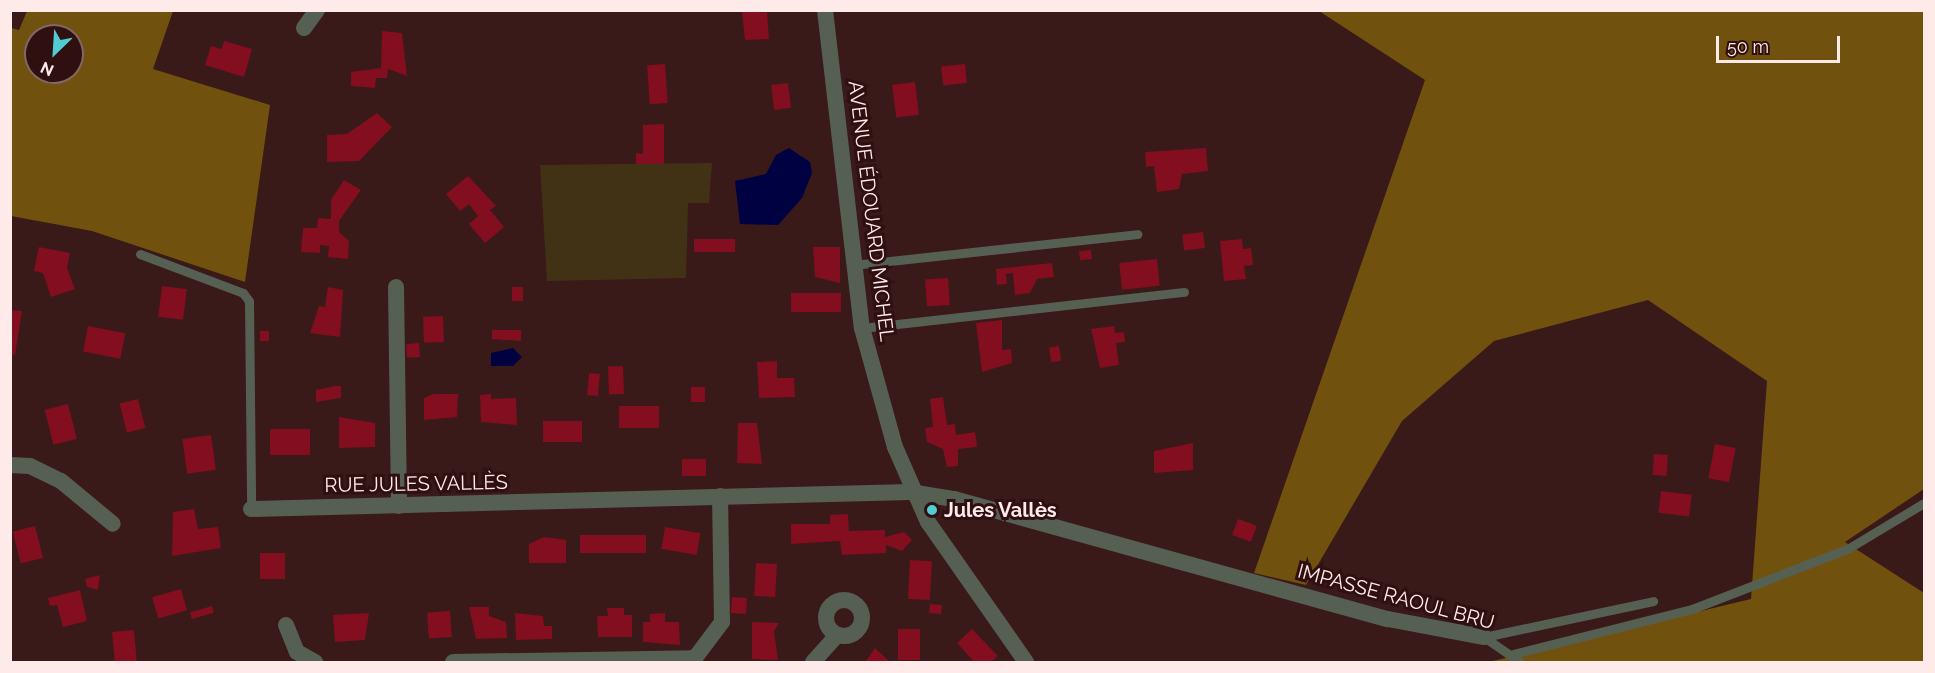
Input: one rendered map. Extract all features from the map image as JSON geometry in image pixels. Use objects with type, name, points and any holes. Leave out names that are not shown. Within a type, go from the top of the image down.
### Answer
[{"type":"street","points":[[304,28],[317,10]]},
{"type":"street","name":"AVENUE ÉDOUARD MICHEL","points":[[825,10],[862,328],[910,492],[1026,663]]},
{"type":"street","points":[[396,288],[399,506]]},
{"type":"street","points":[[10,465],[30,466],[62,481],[113,524]]},
{"type":"street","name":"RUE JULES VALLÈS","points":[[251,508],[910,492]]},
{"type":"street","name":"IMPASSE RAOUL BRU","points":[[910,492],[987,508],[1388,619],[1484,638]]},
{"type":"street","points":[[453,663],[655,661],[686,660],[710,656],[722,622],[720,496]]},
{"type":"street","points":[[286,625],[297,652],[315,663]]},
{"type":"street","points":[[813,663],[837,635]]},
{"type":"lane","points":[[854,265],[1137,234]]},
{"type":"lane","name":"RUE JULES VALLÈS","points":[[140,254],[243,293],[249,301],[251,508]]},
{"type":"lane","points":[[862,328],[1184,292]]},
{"type":"lane","name":"IMPASSE RAOUL BRU","points":[[1484,638],[1513,654],[1692,609],[1849,548],[1924,503]]},
{"type":"lane","points":[[1484,638],[1653,601]]},
{"type":"lane","points":[[1513,654],[1520,663]]},
{"type":"shaded area","points":[[27,11],[173,11],[153,69],[270,105],[245,282],[92,231],[11,216],[11,28],[19,30]]},
{"type":"shaded area","points":[[1319,11],[1924,11],[1924,489],[1845,542],[1924,593],[1924,662],[1489,662],[1751,599],[1767,381],[1648,300],[1494,341],[1402,421],[1306,585],[1254,573],[1425,80]]},
{"type":"shaded area","points":[[789,148],[810,162],[812,173],[802,198],[778,225],[740,224],[735,181],[766,174],[776,155]]},
{"type":"shaded area","points":[[712,163],[709,203],[688,203],[686,278],[547,281],[540,165]]},
{"type":"shaded area","points":[[513,348],[522,357],[513,366],[491,366],[491,353]]},
{"type":"building","points":[[767,10],[769,39],[745,40],[742,12]]},
{"type":"building","points":[[382,31],[402,33],[407,76],[388,69],[387,78],[376,78],[375,88],[351,86],[351,72],[381,68]]},
{"type":"building","points":[[224,41],[252,49],[244,77],[205,65],[211,46],[222,49]]},
{"type":"building","points":[[665,64],[668,103],[650,104],[647,65]]},
{"type":"building","points":[[965,64],[967,83],[943,85],[941,67]]},
{"type":"building","points":[[915,82],[919,115],[896,118],[892,85]]},
{"type":"building","points":[[788,83],[791,108],[774,110],[771,85]]},
{"type":"building","points":[[377,113],[392,127],[359,161],[327,162],[327,135],[347,134]]},
{"type":"building","points":[[664,124],[664,164],[636,164],[636,153],[643,154],[643,125]]},
{"type":"building","points":[[1206,148],[1208,171],[1182,174],[1179,189],[1157,192],[1154,166],[1146,167],[1145,152]]},
{"type":"building","points":[[468,176],[496,206],[490,210],[504,227],[485,243],[469,224],[478,216],[469,204],[460,211],[446,194]]},
{"type":"building","points":[[344,180],[361,190],[339,221],[339,232],[349,241],[348,259],[328,257],[329,246],[320,245],[320,253],[301,252],[303,228],[317,228],[318,218],[331,219],[331,200]]},
{"type":"building","points":[[1203,232],[1205,248],[1184,250],[1182,235]]},
{"type":"building","points":[[694,239],[735,239],[735,252],[694,252]]},
{"type":"building","points":[[1242,239],[1243,249],[1251,248],[1253,265],[1244,266],[1246,279],[1224,281],[1220,241]]},
{"type":"building","points":[[39,247],[70,253],[67,268],[75,289],[51,297],[43,273],[34,271]]},
{"type":"building","points":[[813,247],[840,247],[840,283],[815,277]]},
{"type":"building","points":[[1091,250],[1092,259],[1080,260],[1079,251]]},
{"type":"building","points":[[1157,259],[1160,286],[1122,290],[1119,263]]},
{"type":"building","points":[[1052,263],[1054,277],[1037,279],[1030,293],[1015,295],[1013,273],[1006,274],[1007,284],[997,285],[996,269]]},
{"type":"building","points":[[948,278],[950,305],[927,307],[925,280]]},
{"type":"building","points":[[162,286],[187,289],[183,320],[158,317]]},
{"type":"building","points":[[328,287],[343,290],[340,337],[310,333],[319,306],[325,307]]},
{"type":"building","points":[[512,287],[523,287],[523,301],[512,301]]},
{"type":"building","points":[[791,293],[841,293],[841,312],[791,312]]},
{"type":"building","points":[[10,310],[22,311],[15,355],[10,354]]},
{"type":"building","points":[[443,316],[444,342],[424,343],[423,317]]},
{"type":"building","points":[[1002,320],[1002,350],[1011,349],[1012,363],[982,372],[976,323]]},
{"type":"building","points":[[88,326],[125,333],[120,359],[83,352]]},
{"type":"building","points":[[1114,326],[1115,333],[1124,332],[1125,342],[1116,343],[1119,365],[1100,368],[1091,329]]},
{"type":"building","points":[[492,330],[521,330],[521,341],[492,339]]},
{"type":"building","points":[[260,331],[269,331],[269,341],[260,341]]},
{"type":"building","points":[[419,343],[420,357],[407,358],[406,344]]},
{"type":"building","points":[[1059,346],[1061,361],[1051,362],[1049,347]]},
{"type":"building","points":[[777,361],[777,378],[794,378],[795,397],[759,398],[757,362]]},
{"type":"building","points":[[623,366],[624,394],[609,395],[608,367]]},
{"type":"building","points":[[589,373],[600,374],[598,396],[587,395]]},
{"type":"building","points":[[341,386],[341,398],[316,402],[316,390]]},
{"type":"building","points":[[691,387],[705,387],[705,402],[691,402]]},
{"type":"building","points":[[433,394],[458,394],[457,417],[424,420],[424,398]]},
{"type":"building","points":[[491,394],[491,399],[516,398],[517,425],[481,422],[480,395]]},
{"type":"building","points":[[943,397],[947,425],[955,424],[956,435],[975,432],[977,447],[958,449],[958,466],[947,467],[943,449],[927,442],[925,428],[933,427],[930,399]]},
{"type":"building","points":[[138,399],[145,428],[127,433],[120,404]]},
{"type":"building","points":[[68,404],[77,439],[53,445],[45,410]]},
{"type":"building","points":[[619,406],[659,406],[659,428],[619,428]]},
{"type":"building","points":[[339,417],[375,423],[375,447],[339,448]]},
{"type":"building","points":[[543,421],[582,421],[582,442],[543,442]]},
{"type":"building","points":[[738,423],[757,423],[762,464],[737,463]]},
{"type":"building","points":[[270,429],[310,429],[310,455],[270,455]]},
{"type":"building","points":[[211,435],[216,470],[187,474],[182,439]]},
{"type":"building","points":[[1193,443],[1193,470],[1154,473],[1154,451]]},
{"type":"building","points":[[1715,444],[1736,448],[1729,482],[1708,478]]},
{"type":"building","points":[[1654,454],[1668,455],[1667,476],[1653,475]]},
{"type":"building","points":[[682,459],[706,459],[706,476],[682,476]]},
{"type":"building","points":[[1661,491],[1692,495],[1689,517],[1658,513]]},
{"type":"building","points":[[194,509],[198,529],[218,527],[221,548],[172,556],[173,512]]},
{"type":"building","points":[[848,514],[849,531],[885,530],[885,537],[904,532],[912,540],[902,551],[886,545],[886,553],[842,555],[840,541],[791,544],[791,524],[830,524],[830,515]]},
{"type":"building","points":[[1238,519],[1257,526],[1251,542],[1232,535]]},
{"type":"building","points":[[35,526],[43,558],[21,564],[13,532]]},
{"type":"building","points":[[665,527],[700,533],[697,555],[661,549]]},
{"type":"building","points":[[580,535],[646,535],[646,553],[580,553]]},
{"type":"building","points":[[544,537],[566,540],[566,563],[529,563],[529,544]]},
{"type":"building","points":[[260,553],[285,553],[285,579],[260,579]]},
{"type":"building","points":[[910,560],[932,561],[930,600],[908,599]]},
{"type":"building","points":[[756,563],[777,564],[775,597],[754,596]]},
{"type":"building","points":[[100,575],[98,590],[87,587],[85,579]]},
{"type":"building","points":[[181,589],[187,610],[158,618],[152,597]]},
{"type":"building","points":[[80,590],[87,621],[63,627],[57,605],[50,606],[48,598]]},
{"type":"building","points":[[732,597],[747,598],[746,614],[731,613]]},
{"type":"building","points":[[930,604],[942,605],[941,614],[929,613]]},
{"type":"building","points":[[212,606],[214,613],[192,619],[190,612]]},
{"type":"building","points":[[469,607],[489,607],[489,616],[506,622],[507,638],[476,639]]},
{"type":"building","points":[[607,608],[624,608],[624,615],[632,615],[632,637],[598,637],[597,616],[608,616]]},
{"type":"building","points":[[450,611],[452,637],[429,639],[427,613]]},
{"type":"building","points":[[369,613],[365,640],[335,642],[333,615]]},
{"type":"building","points":[[515,613],[543,616],[544,626],[552,626],[552,639],[516,640]]},
{"type":"building","points":[[665,613],[665,622],[679,622],[680,645],[643,642],[643,622],[650,622],[650,614]]},
{"type":"building","points":[[752,622],[779,623],[774,631],[778,660],[752,659]]},
{"type":"building","points":[[898,629],[920,629],[920,660],[898,660]]},
{"type":"building","points":[[972,629],[998,656],[991,662],[974,662],[957,643]]},
{"type":"building","points":[[134,630],[137,662],[115,662],[112,632]]},
{"type":"building","points":[[875,648],[890,662],[865,662]]},
{"type":"place","name":"Jules Vallès","points":[[932,510]]}]
